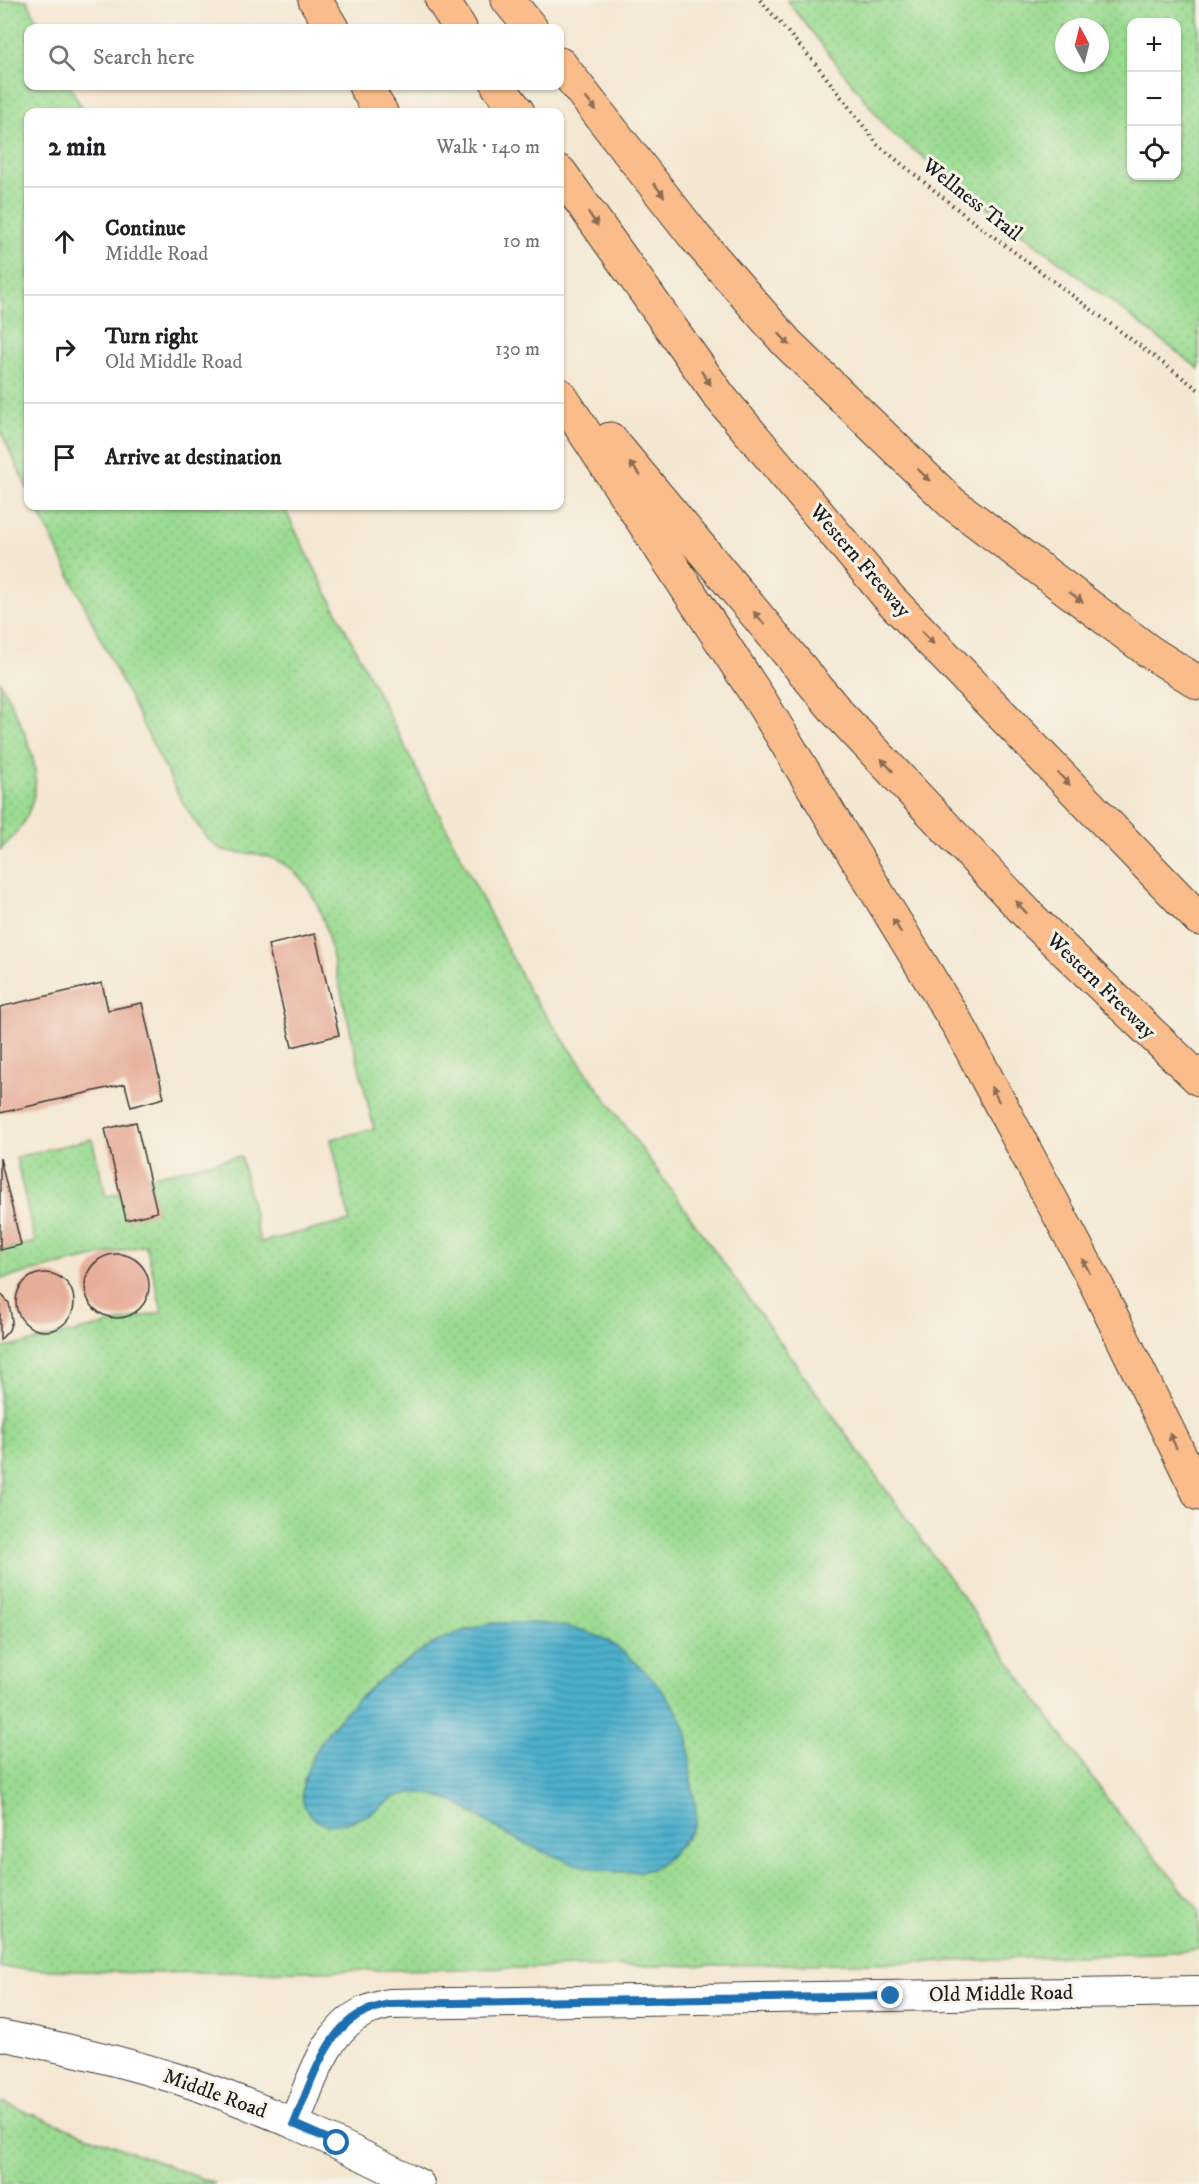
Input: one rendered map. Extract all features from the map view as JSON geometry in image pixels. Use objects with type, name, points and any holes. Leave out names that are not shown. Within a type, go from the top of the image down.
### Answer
[{"type":"highway","points":[[315,0],[330,24]]},
{"type":"highway","points":[[442,0],[457,24]]},
{"type":"highway","points":[[508,0],[528,24]]},
{"type":"highway","points":[[564,69],[695,237],[787,344],[952,503],[1150,652],[1199,683]]},
{"type":"highway","points":[[367,90],[379,108]]},
{"type":"highway","points":[[501,90],[515,108]]},
{"type":"highway","name":"Western Freeway","points":[[564,178],[720,397],[890,599],[1199,919]]},
{"type":"highway","name":"Western Freeway","points":[[564,378],[606,434],[838,713],[1035,922],[1199,1079]]},
{"type":"highway","points":[[564,401],[762,703],[961,1030],[1095,1282],[1199,1494]]},
{"type":"street","name":"Old Middle Road","points":[[294,2124],[329,2045],[347,2023],[364,2011],[389,2004],[1199,1991]]},
{"type":"street","name":"Middle Road","points":[[0,2035],[110,2059],[182,2080],[294,2124],[420,2184]]},
{"type":"path","name":"Wellness Trail","points":[[760,0],[819,68],[878,145],[966,216],[1199,390]]},
{"type":"green space","points":[[0,0],[27,0],[39,24],[24,24],[24,90],[72,90],[82,108],[24,108],[24,481],[0,430]]},
{"type":"green space","points":[[787,0],[1199,0],[1199,369],[889,131]]},
{"type":"green space","points":[[38,510],[285,510],[530,993],[1111,1804],[1199,1910],[1199,1949],[1175,1952],[926,1962],[138,1973],[0,1968],[0,1349],[162,1312],[146,1245],[0,1279],[0,1250],[35,1242],[16,1157],[92,1139],[106,1196],[120,1193],[126,1219],[157,1212],[148,1177],[241,1156],[260,1242],[350,1221],[331,1139],[374,1129],[326,929],[310,891],[293,871],[282,863],[256,854],[227,852],[210,841],[179,796]]},
{"type":"green space","points":[[0,681],[30,747],[35,788],[30,809],[19,829],[0,850]]},
{"type":"green space","points":[[0,2103],[3,2103],[216,2184],[0,2184]]},
{"type":"water","points":[[493,1623],[560,1625],[598,1636],[622,1651],[646,1672],[676,1710],[687,1735],[696,1821],[684,1840],[659,1865],[648,1870],[627,1872],[594,1869],[576,1864],[507,1834],[451,1801],[422,1793],[409,1793],[396,1797],[370,1814],[341,1824],[322,1823],[314,1819],[307,1811],[303,1802],[303,1788],[314,1755],[326,1735],[358,1699],[414,1655],[440,1640]]},
{"type":"building","points":[[315,934],[339,1035],[292,1047],[268,945]]},
{"type":"building","points":[[102,983],[108,1010],[142,1003],[164,1098],[131,1107],[125,1084],[0,1113],[0,1007]]},
{"type":"building","points":[[136,1122],[157,1212],[126,1220],[105,1129]]},
{"type":"building","points":[[0,1158],[21,1245],[0,1250]]},
{"type":"building","points":[[117,1254],[135,1260],[143,1268],[149,1286],[143,1304],[135,1312],[117,1318],[99,1312],[91,1304],[85,1286],[91,1268],[99,1260]]},
{"type":"building","points":[[39,1273],[51,1273],[66,1281],[74,1296],[74,1308],[66,1323],[51,1331],[39,1331],[24,1323],[16,1308],[16,1296],[24,1281]]},
{"type":"building","points":[[0,1293],[9,1303],[12,1321],[9,1330],[0,1340]]},
{"type":"route","points":[[337,2143],[294,2124],[329,2045],[347,2023],[364,2011],[389,2004],[891,1996]]}]
